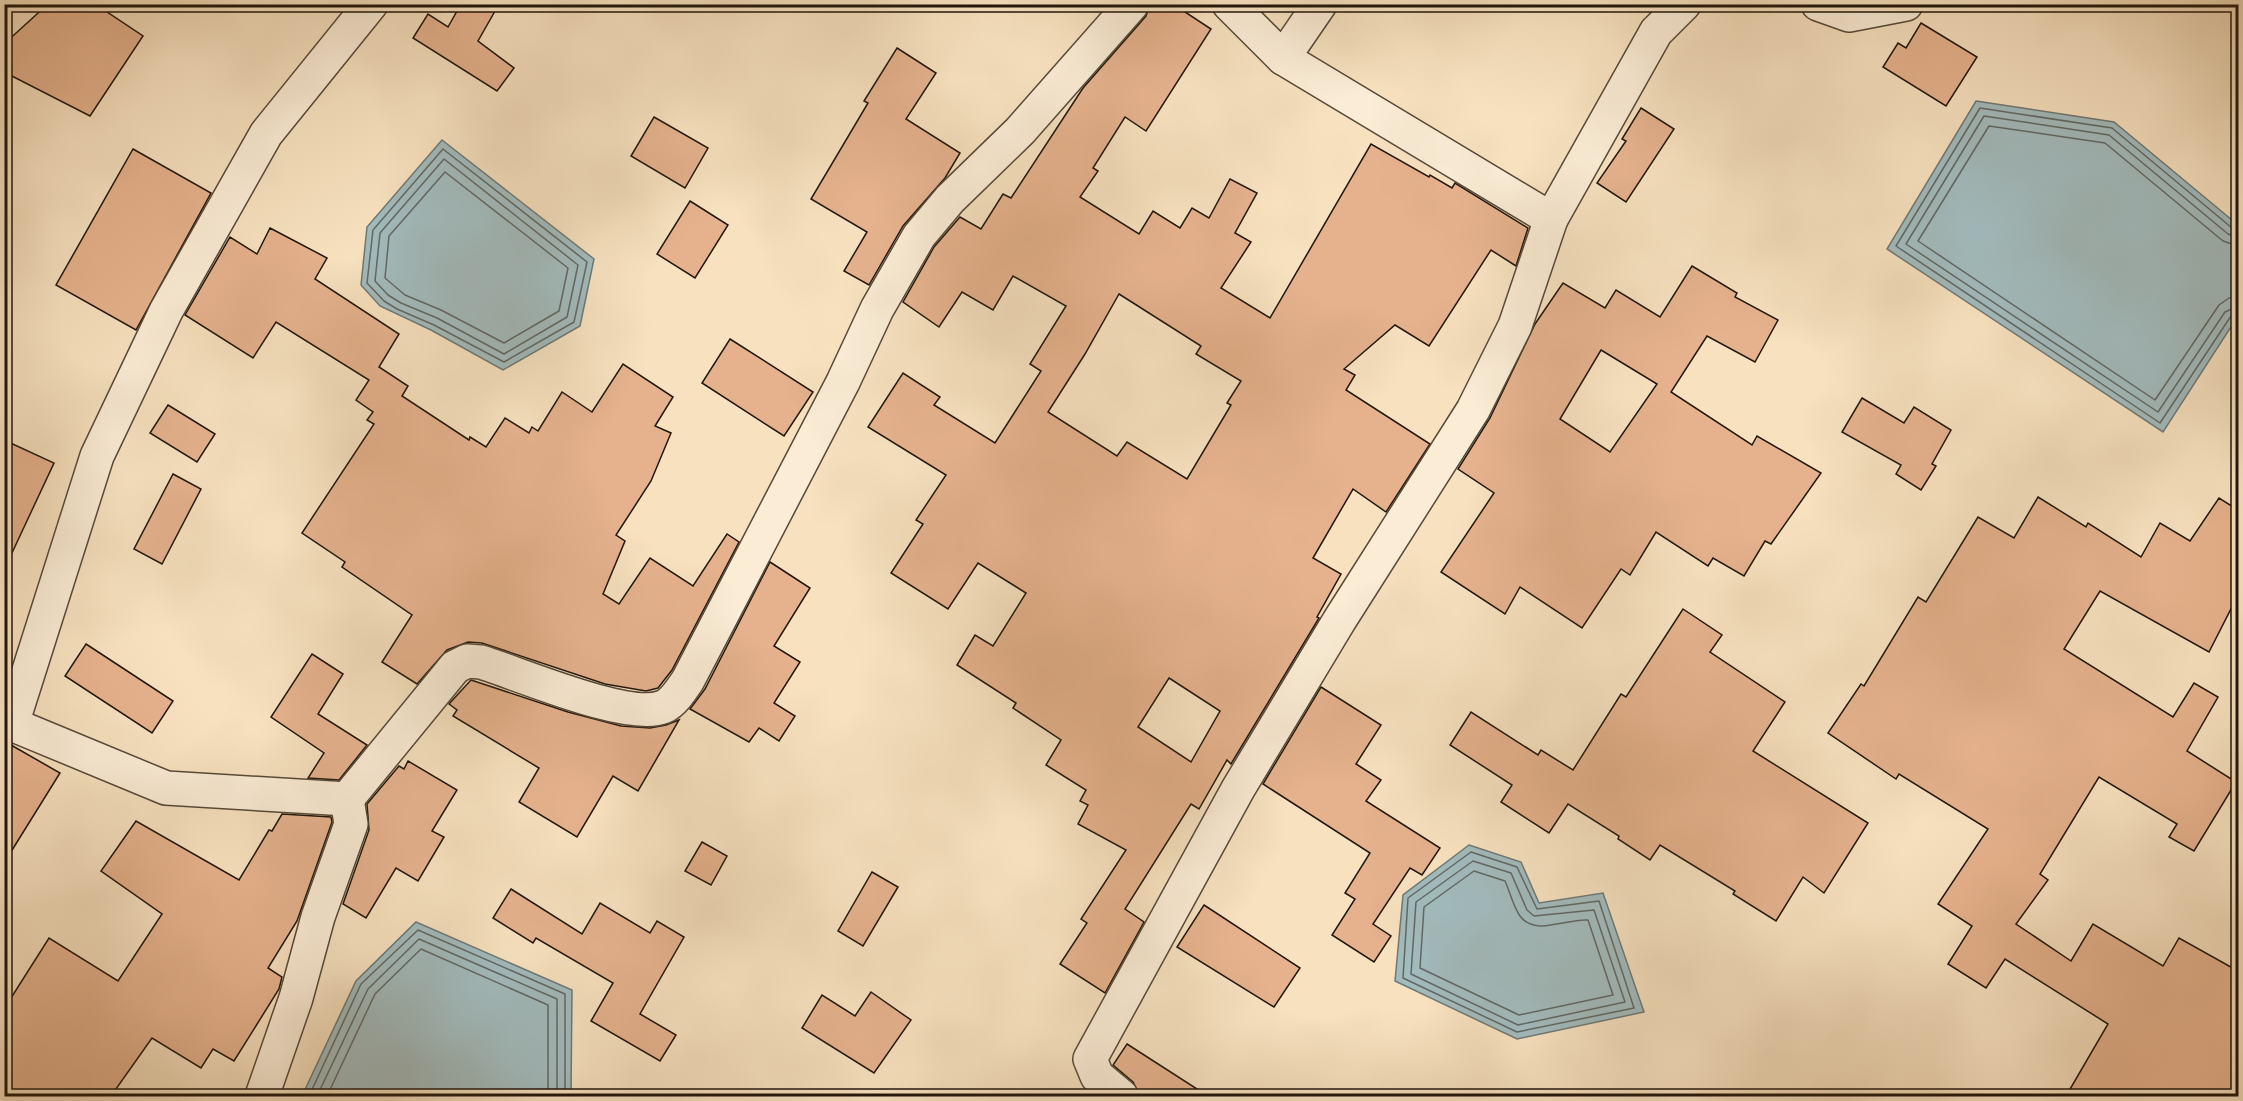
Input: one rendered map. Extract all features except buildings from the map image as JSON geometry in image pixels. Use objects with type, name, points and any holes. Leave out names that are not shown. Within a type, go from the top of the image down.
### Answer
[{"type":"street","points":[[347,799],[166,788],[8,722],[97,456],[166,311],[266,134],[371,4]]},
{"type":"street","points":[[262,1096],[296,998],[318,917],[351,824],[347,799],[455,667],[467,661],[481,662],[574,693],[639,711],[664,707],[677,695],[688,680],[843,382],[877,309],[919,236],[950,199],[1020,131],[1131,4]]},
{"type":"street","points":[[1229,4],[1282,58],[1551,219]]},
{"type":"street","points":[[1282,58],[1320,4]]},
{"type":"street","points":[[1121,1096],[1097,1077],[1090,1059],[1238,789],[1339,621],[1473,410],[1515,326],[1551,219],[1656,32],[1684,4]]},
{"type":"street","points":[[1818,4],[1849,15],[1906,4]]},
{"type":"water","points":[[1976,101],[2114,122],[2238,225],[2238,316],[2163,432],[1887,249]]},
{"type":"water","points":[[442,140],[594,259],[580,326],[503,370],[431,330],[380,306],[361,285],[367,227]]},
{"type":"water","points":[[1469,845],[1521,862],[1539,903],[1603,893],[1644,1012],[1517,1039],[1395,981],[1403,895]]},
{"type":"water","points":[[416,922],[572,990],[571,1096],[302,1096],[356,981]]}]
